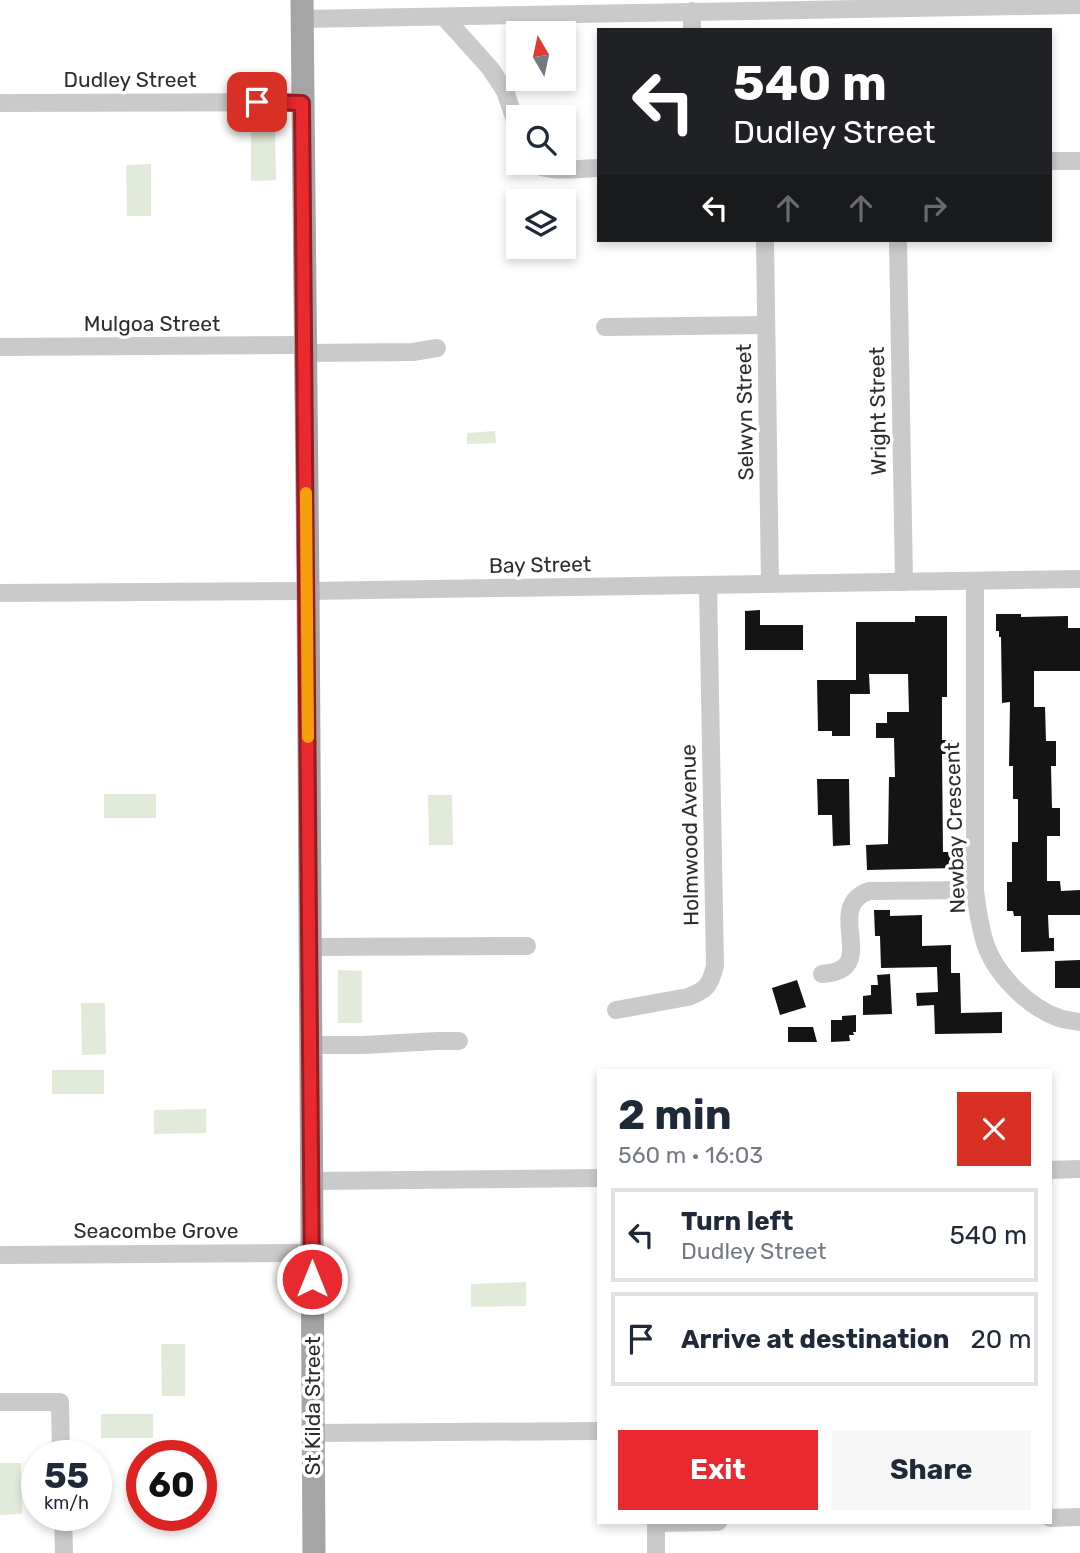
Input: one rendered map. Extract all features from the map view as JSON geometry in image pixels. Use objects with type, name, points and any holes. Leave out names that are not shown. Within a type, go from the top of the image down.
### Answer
[{"type":"main road","name":"St Kilda Street","points":[[302,9],[313,1553]]},
{"type":"street","points":[[302,9],[444,17],[934,4],[1080,5]]},
{"type":"street","points":[[692,11],[692,28]]},
{"type":"street","points":[[444,17],[490,68],[505,91],[510,105]]},
{"type":"street","name":"Dudley Street","points":[[0,103],[302,103]]},
{"type":"street","points":[[1052,161],[1080,161]]},
{"type":"street","points":[[576,168],[597,168]]},
{"type":"street","name":"Selwyn Street","points":[[765,242],[770,584]]},
{"type":"street","name":"Wright Street","points":[[898,242],[904,582]]},
{"type":"street","points":[[605,327],[766,325]]},
{"type":"street","name":"Mulgoa Street","points":[[0,347],[413,352],[437,348]]},
{"type":"street","name":"Bay Street","points":[[0,593],[1080,579]]},
{"type":"street","name":"Newbay Crescent","points":[[975,581],[975,890],[978,916],[986,946],[1015,989],[1037,1008],[1060,1018],[1080,1022]]},
{"type":"street","name":"Holmwood Avenue","points":[[616,1010],[698,994],[706,989],[715,966],[708,585]]},
{"type":"street","points":[[822,974],[843,969],[849,962],[850,909],[852,902],[860,894],[869,891],[975,890]]},
{"type":"street","points":[[310,947],[527,946]]},
{"type":"street","points":[[311,1045],[459,1041]]},
{"type":"street","points":[[1052,1170],[1080,1170]]},
{"type":"street","points":[[312,1181],[597,1178]]},
{"type":"street","name":"Seacombe Grove","points":[[0,1255],[312,1253]]},
{"type":"street","points":[[0,1402],[60,1402],[61,1440]]},
{"type":"street","points":[[313,1433],[597,1431]]},
{"type":"street","points":[[1052,1518],[1080,1517]]},
{"type":"street","points":[[656,1524],[656,1553]]},
{"type":"street","points":[[63,1531],[64,1553]]},
{"type":"green space","points":[[251,129],[275,129],[276,180],[251,181]]},
{"type":"green space","points":[[151,164],[151,216],[127,216],[126,165]]},
{"type":"green space","points":[[495,431],[496,443],[467,444],[467,433]]},
{"type":"green space","points":[[104,794],[156,794],[156,818],[104,818]]},
{"type":"green space","points":[[428,795],[452,795],[453,845],[429,845]]},
{"type":"green space","points":[[338,970],[362,971],[362,1023],[338,1023]]},
{"type":"green space","points":[[81,1003],[105,1003],[106,1054],[82,1055]]},
{"type":"green space","points":[[52,1070],[104,1070],[104,1094],[52,1094]]},
{"type":"green space","points":[[206,1109],[206,1133],[154,1134],[154,1110]]},
{"type":"green space","points":[[526,1282],[526,1306],[471,1307],[471,1284]]},
{"type":"green space","points":[[161,1344],[185,1344],[185,1396],[162,1396]]},
{"type":"green space","points":[[101,1414],[153,1414],[153,1438],[101,1438]]},
{"type":"green space","points":[[0,1463],[21,1463],[21,1514],[0,1515]]},
{"type":"building","points":[[760,610],[760,625],[803,625],[803,650],[745,650],[745,611]]},
{"type":"building","points":[[996,614],[1021,614],[1021,617],[1068,616],[1068,628],[1080,628],[1080,671],[1034,671],[1034,707],[1045,707],[1046,741],[1056,741],[1056,766],[1051,766],[1052,808],[1060,808],[1060,836],[1047,836],[1047,881],[1060,881],[1061,891],[1080,890],[1080,915],[1048,915],[1049,938],[1054,938],[1054,951],[1021,952],[1021,916],[1014,916],[1013,911],[1007,911],[1007,882],[1012,882],[1012,842],[1018,842],[1018,799],[1013,799],[1013,766],[1009,766],[1010,702],[1002,703],[1001,637],[999,631],[996,631]]},
{"type":"building","points":[[915,616],[947,616],[947,697],[942,697],[942,740],[952,740],[952,754],[942,754],[943,852],[955,852],[955,868],[867,870],[866,845],[888,844],[889,777],[895,777],[894,738],[876,738],[876,723],[887,723],[887,712],[909,712],[908,674],[869,674],[870,694],[850,694],[850,736],[832,736],[832,731],[818,731],[817,680],[856,680],[856,622],[915,622]]},
{"type":"building","points":[[817,779],[849,779],[850,845],[833,846],[832,815],[818,815]]},
{"type":"building","points":[[874,910],[890,910],[890,916],[922,915],[922,946],[951,945],[951,973],[960,973],[961,1013],[1002,1012],[1002,1033],[935,1034],[934,1005],[917,1006],[916,993],[938,992],[937,967],[881,968],[880,936],[875,936]]},
{"type":"building","points":[[1080,960],[1080,988],[1055,988],[1055,961]]},
{"type":"building","points":[[890,974],[892,1014],[863,1015],[863,996],[871,995],[871,985],[878,985],[877,975]]},
{"type":"building","points":[[797,980],[806,1007],[780,1015],[772,988]]},
{"type":"building","points":[[856,1015],[856,1032],[849,1035],[850,1041],[831,1042],[831,1020],[842,1020],[842,1016]]},
{"type":"building","points":[[788,1027],[813,1027],[817,1042],[788,1042]]},
{"type":"slow traffic","points":[[306,493],[308,737]]},
{"type":"route","points":[[257,102],[302,103],[312,1279]]}]
